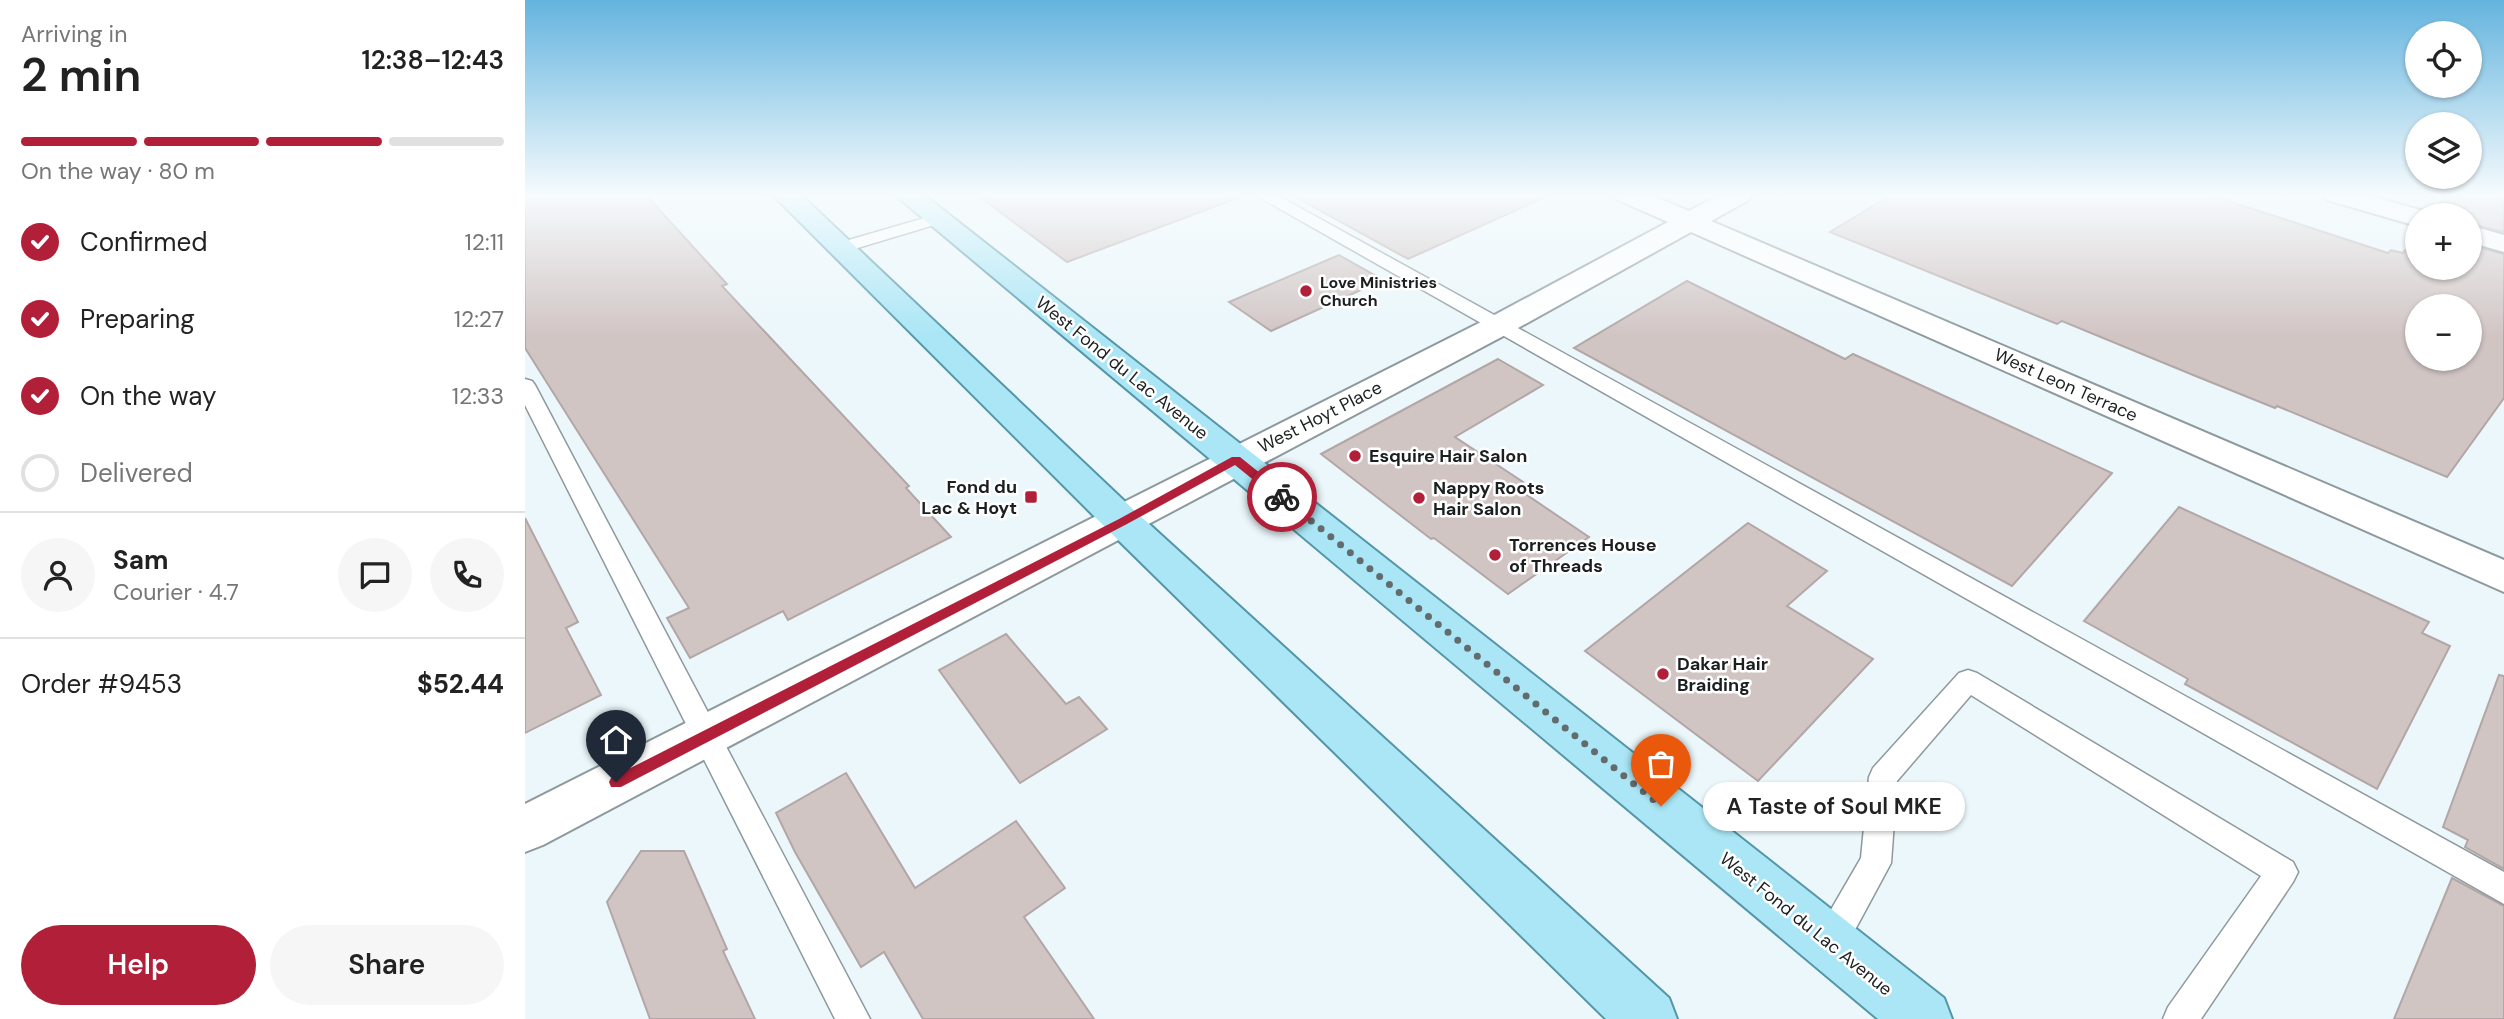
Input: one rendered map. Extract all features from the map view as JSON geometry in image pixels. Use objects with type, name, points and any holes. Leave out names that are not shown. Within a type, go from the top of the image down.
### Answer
[{"type":"main road","points":[[834,242],[1123,522],[1648,1019]]},
{"type":"main road","name":"West Fond du Lac Avenue","points":[[966,242],[1830,943],[1907,1014]]},
{"type":"street","name":"West Hoyt Place","points":[[525,829],[1123,522],[1236,460],[1498,326],[1652,242]]},
{"type":"street","name":"West Leon Terrace","points":[[1736,242],[2504,577]]},
{"type":"lane","points":[[841,248],[853,242]]},
{"type":"lane","points":[[1348,242],[2504,889]]},
{"type":"lane","points":[[525,385],[853,1019]]},
{"type":"lane","points":[[1830,943],[1866,875],[1876,863],[1883,777],[1968,680],[2282,872],[2180,1019]]},
{"type":"building","points":[[525,242],[688,242],[727,284],[722,286],[909,486],[906,488],[951,537],[788,620],[783,611],[690,658],[667,618],[689,608],[525,348]]},
{"type":"building","points":[[1040,242],[1122,242],[1067,262]]},
{"type":"building","points":[[1376,242],[1447,242],[1408,259]]},
{"type":"building","points":[[1854,242],[2353,242],[2388,253],[2391,250],[2403,253],[2405,250],[2405,280],[2482,280],[2482,248],[2504,254],[2504,398],[2447,477],[2062,321],[2057,324]]},
{"type":"building","name":"Love Ministries Church","points":[[1339,255],[1383,280],[1271,331],[1229,302]]},
{"type":"building","points":[[1687,281],[1845,359],[1853,354],[2112,473],[2012,586],[1574,348]]},
{"type":"building","points":[[1498,359],[1543,385],[1455,437],[1523,482],[1515,487],[1589,537],[1508,594],[1434,538],[1431,539],[1321,454]]},
{"type":"building","points":[[2179,507],[2429,622],[2422,633],[2450,646],[2377,789],[2185,684],[2188,679],[2084,621]]},
{"type":"building","points":[[525,518],[578,622],[566,628],[601,695],[525,733]]},
{"type":"building","points":[[1748,523],[1827,571],[1787,606],[1873,659],[1758,781],[1585,651]]},
{"type":"building","points":[[1006,634],[1066,704],[1079,697],[1107,729],[1020,783],[939,670]]},
{"type":"building","points":[[2499,675],[2504,676],[2504,869],[2465,847],[2468,840],[2443,827]]},
{"type":"building","points":[[846,773],[915,888],[1016,821],[1065,888],[1024,917],[1094,1019],[923,1019],[884,952],[861,967],[795,852],[776,813]]},
{"type":"building","points":[[641,851],[684,851],[727,949],[723,951],[755,1019],[650,1019],[607,902]]},
{"type":"building","points":[[2452,878],[2504,906],[2504,1019],[2394,1019]]},
{"type":"way so far","points":[[1282,497],[1661,806]]},
{"type":"place","name":"Love Ministries Church","points":[[1306,291]]},
{"type":"place","name":"Esquire Hair Salon","points":[[1355,456]]},
{"type":"place","name":"Fond du Lac & Hoyt","points":[[1031,497]]},
{"type":"place","name":"Nappy Roots Hair Salon","points":[[1419,498]]},
{"type":"place","name":"Torrences House of Threads","points":[[1495,555]]},
{"type":"place","name":"Dakar Hair Braiding","points":[[1663,674]]},
{"type":"place","name":"A Taste of Soul MKE","points":[[1661,806]]},
{"type":"route","points":[[616,782],[1123,522],[1236,460],[1282,497]]}]
